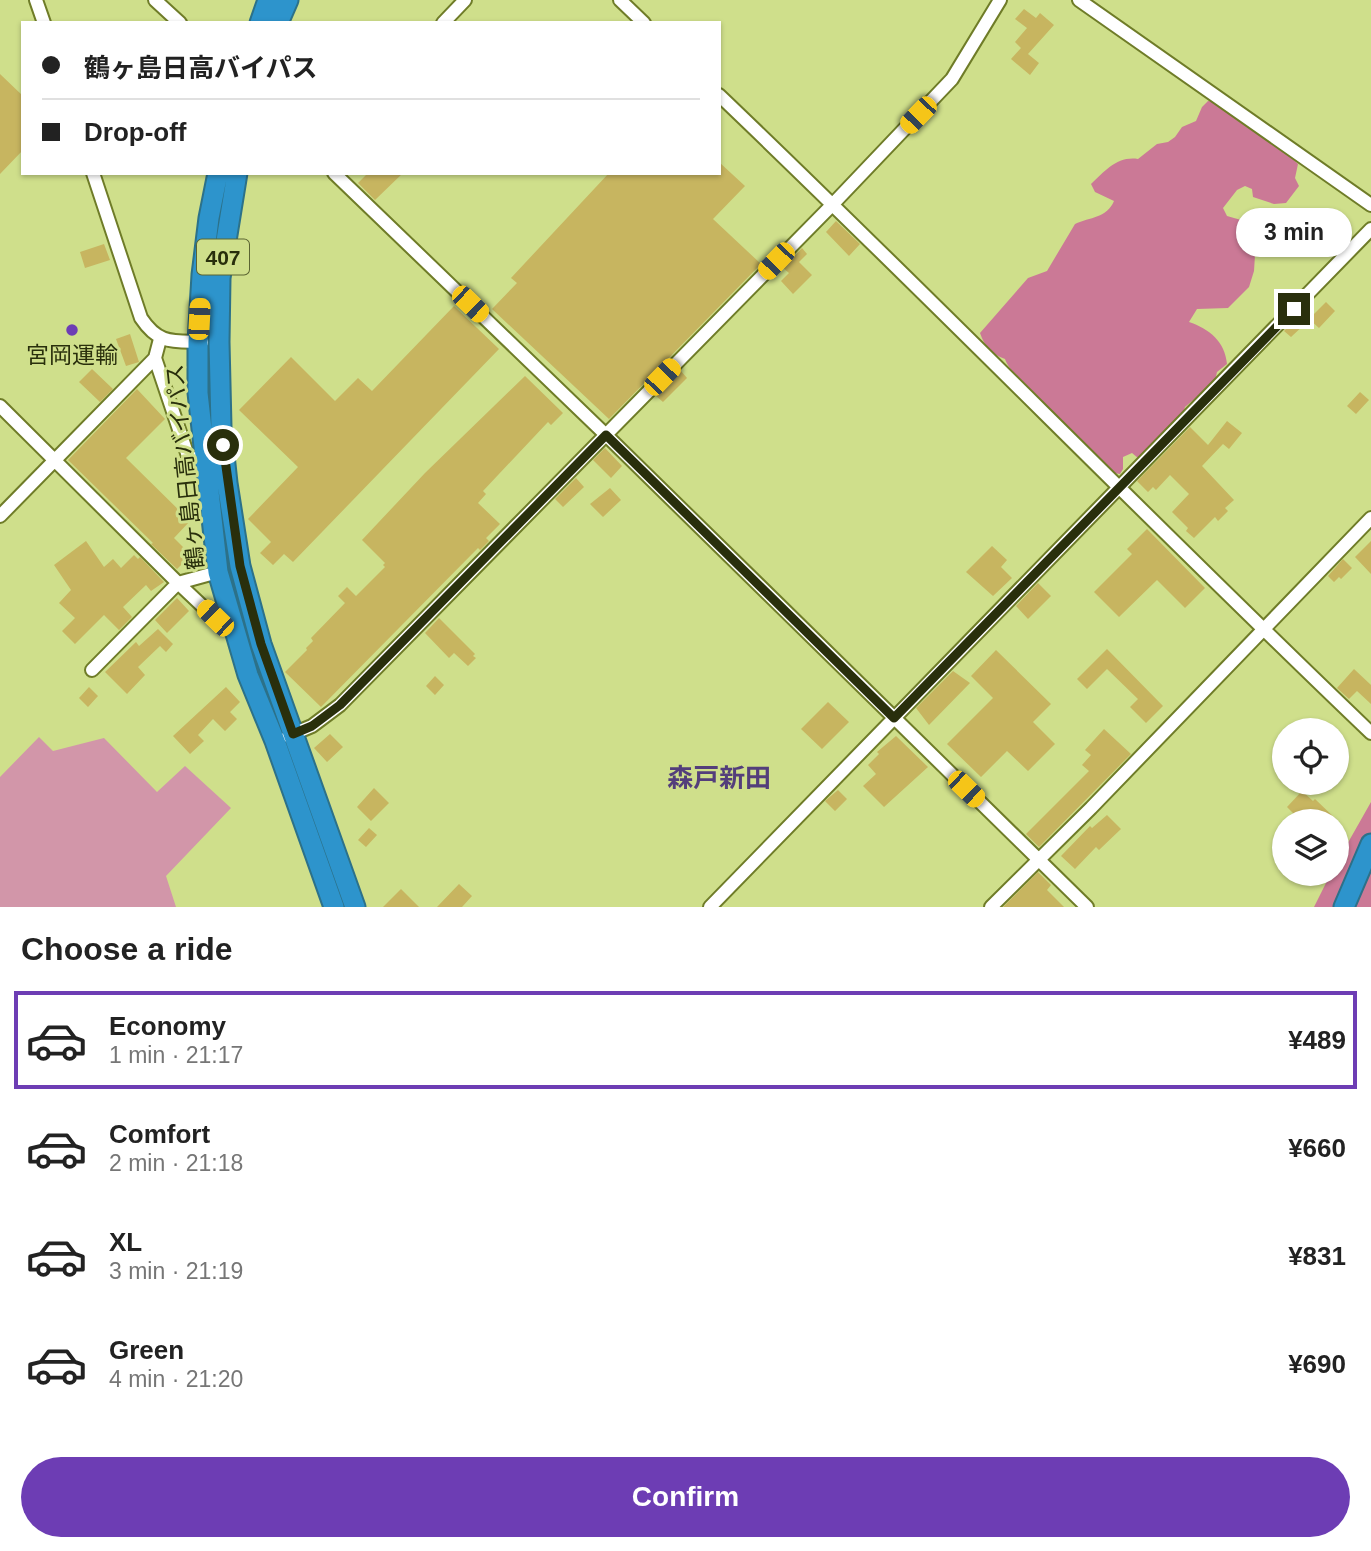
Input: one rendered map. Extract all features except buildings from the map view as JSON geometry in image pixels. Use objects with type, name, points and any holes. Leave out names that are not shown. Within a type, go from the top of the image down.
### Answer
[{"type":"highway","points":[[261,21],[268,0]]},
{"type":"highway","points":[[279,21],[288,0]]},
{"type":"highway","name":"鶴ヶ島日高バイパス","points":[[218,175],[202,275],[198,393],[218,572],[248,675],[284,737],[355,907]]},
{"type":"highway","name":"鶴ヶ島日高バイパス","points":[[237,175],[220,278],[221,427],[227,483],[240,566],[284,737],[334,907]]},
{"type":"highway","points":[[1344,907],[1371,844]]},
{"type":"street","points":[[36,0],[43,21]]},
{"type":"street","points":[[155,0],[178,21]]},
{"type":"street","points":[[445,21],[465,0]]},
{"type":"street","points":[[620,0],[642,21]]},
{"type":"street","points":[[284,737],[312,726],[340,705],[832,204],[951,79],[1000,0]]},
{"type":"street","points":[[1079,0],[1371,205]]},
{"type":"street","points":[[721,97],[1371,733]]},
{"type":"street","points":[[94,175],[141,318],[149,330],[160,339],[219,342]]},
{"type":"street","points":[[336,175],[606,435],[1087,907]]},
{"type":"street","points":[[710,907],[1371,229]]},
{"type":"street","points":[[0,516],[155,358],[160,339]]},
{"type":"street","points":[[155,358],[189,458],[204,457]]},
{"type":"street","points":[[0,406],[215,618]]},
{"type":"street","points":[[991,907],[1091,808],[1371,518]]},
{"type":"street","points":[[92,670],[178,583],[218,572]]},
{"type":"shaded area","points":[[1208,101],[1218,102],[1291,157],[1298,164],[1295,178],[1299,186],[1286,203],[1274,204],[1253,197],[1252,189],[1245,186],[1237,190],[1223,208],[1227,216],[1262,226],[1264,234],[1255,255],[1249,287],[1228,308],[1197,309],[1189,322],[1215,337],[1223,349],[1227,364],[1217,372],[1214,385],[1185,407],[1178,422],[1166,436],[1138,458],[1132,453],[1123,457],[1123,469],[1120,474],[1114,473],[1097,460],[1080,438],[1048,413],[1021,383],[1005,359],[989,349],[980,333],[1028,278],[1047,271],[1075,224],[1103,214],[1111,207],[1114,201],[1095,192],[1091,184],[1118,162],[1138,159],[1157,144],[1168,142],[1182,127],[1196,121]]},
{"type":"shaded area","points":[[39,737],[53,751],[104,738],[157,792],[185,766],[231,808],[166,876],[176,907],[0,907],[0,777]]},
{"type":"shaded area","points":[[1371,802],[1371,907],[1314,907],[1324,886],[1349,886],[1349,841]]},
{"type":"place","name":"宮岡運輸","points":[[72,330]]},
{"type":"district","name":"森戸新田","points":[[719,778]]},
{"type":"route","points":[[223,445],[240,566],[261,644],[293,734],[312,726],[340,705],[606,435],[894,718],[1294,309]]}]
